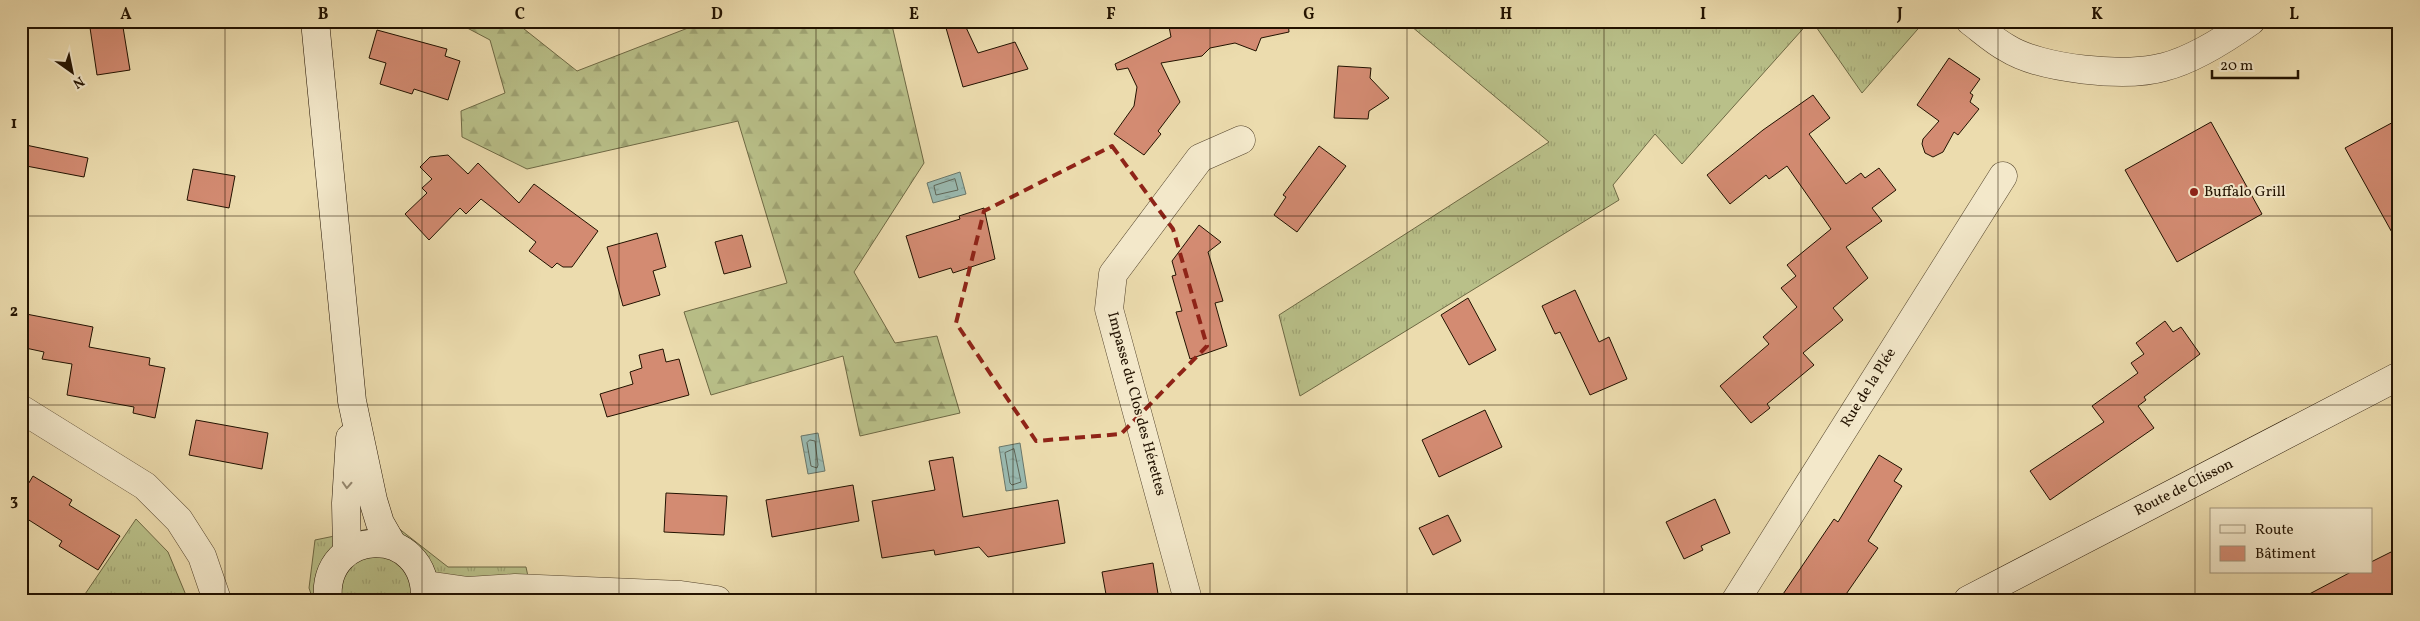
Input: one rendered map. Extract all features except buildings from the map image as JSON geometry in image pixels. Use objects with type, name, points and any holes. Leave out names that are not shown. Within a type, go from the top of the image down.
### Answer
[{"type":"street","points":[[315,21],[352,401],[373,500],[380,523],[392,544]]},
{"type":"street","points":[[1970,21],[2008,49],[2048,64],[2116,72],[2163,68],[2224,41],[2251,21]]},
{"type":"street","name":"Impasse du Clos des Hérettes","points":[[1188,600],[1109,309],[1113,274],[1200,158],[1241,140]]},
{"type":"street","name":"Rue de la Plée","points":[[1736,600],[2003,176]]},
{"type":"street","name":"Route de Clisson","points":[[1968,600],[2399,376]]},
{"type":"street","points":[[347,552],[346,503],[352,401]]},
{"type":"street","points":[[21,409],[145,486],[179,520],[202,556],[217,600]]},
{"type":"street","points":[[328,600],[327,589],[330,575],[337,562],[347,552],[361,545],[376,542],[392,544],[405,551],[415,561],[425,592],[515,588],[680,595],[718,600]]},
{"type":"highlighted area","points":[[1112,146],[1173,229],[1207,346],[1121,434],[1036,441],[956,323],[984,211]]},
{"type":"green space","points":[[454,21],[514,21],[577,71],[706,21],[891,21],[924,163],[854,272],[895,343],[937,336],[960,413],[860,436],[843,356],[711,395],[684,312],[787,283],[738,121],[527,169],[462,137],[461,111],[505,93],[490,40]]},
{"type":"green space","points":[[1405,21],[1810,21],[1682,164],[1655,134],[1613,185],[1619,200],[1300,396],[1279,315],[1549,142]]},
{"type":"green space","points":[[1812,21],[1922,21],[1924,22],[1862,93]]},
{"type":"green space","points":[[136,519],[168,552],[188,600],[81,600]]},
{"type":"green space","points":[[393,524],[448,567],[526,567],[533,600],[313,600],[309,588],[315,540]]},
{"type":"water","points":[[960,172],[966,194],[933,203],[927,183]]},
{"type":"water","points":[[818,433],[825,471],[808,474],[801,436]]},
{"type":"water","points":[[1020,443],[1027,488],[1006,491],[999,447]]},
{"type":"place","name":"Buffalo Grill","points":[[2194,192]]}]
